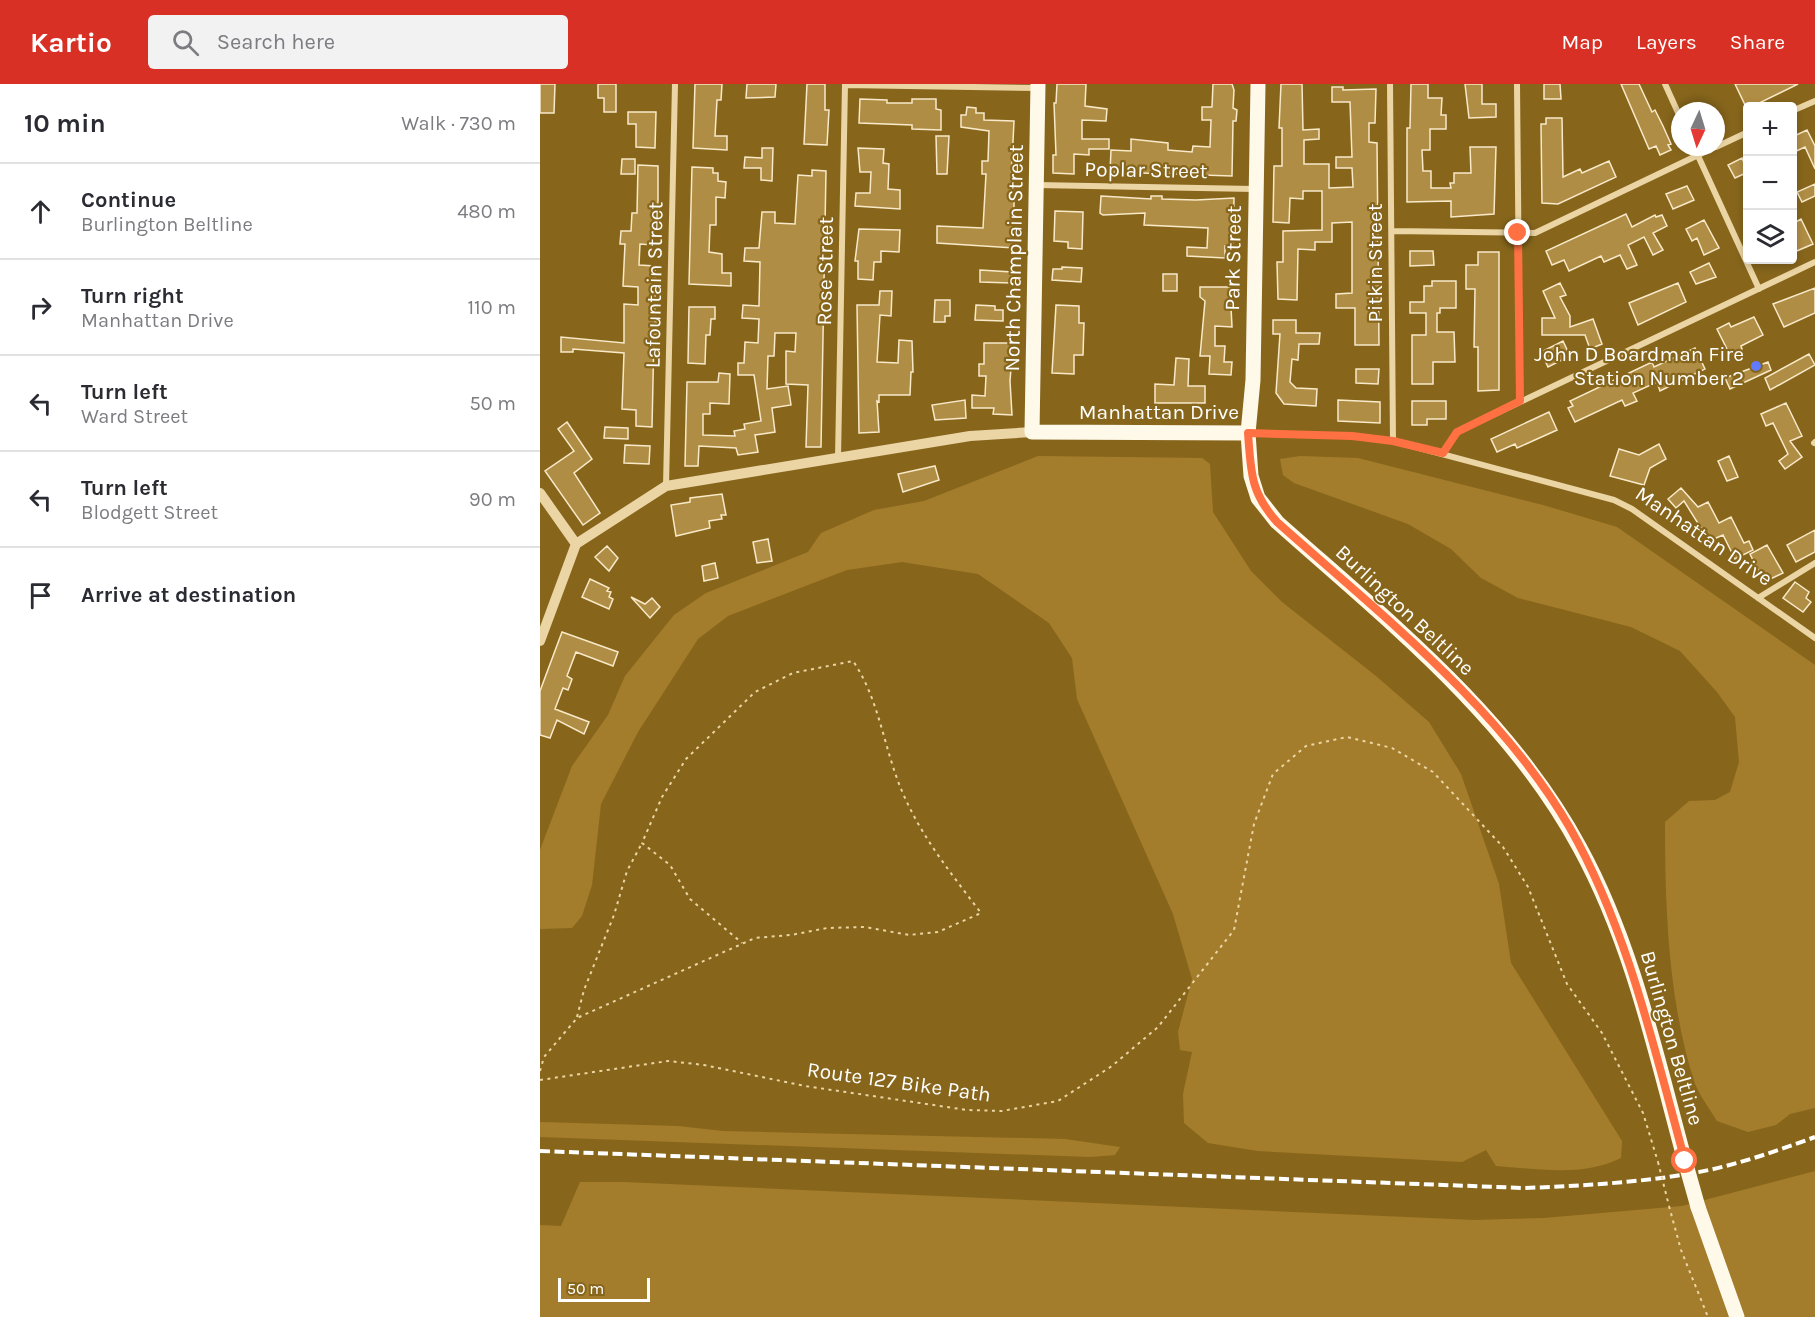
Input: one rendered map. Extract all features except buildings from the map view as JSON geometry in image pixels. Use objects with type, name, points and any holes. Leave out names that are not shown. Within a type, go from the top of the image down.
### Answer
[{"type":"main road","name":"Park Street","points":[[1248,433],[1253,380],[1258,84]]},
{"type":"main road","name":"North Champlain Street","points":[[1032,432],[1038,86]]},
{"type":"main road","name":"Manhattan Drive","points":[[1032,432],[1248,433]]},
{"type":"main road","name":"Burlington Beltline","points":[[1248,433],[1251,476],[1258,498],[1266,510],[1455,684],[1496,726],[1542,785],[1569,827],[1599,885],[1624,947],[1698,1207],[1737,1317]]},
{"type":"street","name":"Lafountain Street","points":[[666,486],[675,84]]},
{"type":"street","points":[[845,84],[1038,86]]},
{"type":"street","name":"Rose Street","points":[[838,458],[845,84]]},
{"type":"street","name":"Pitkin Street","points":[[1390,84],[1393,441]]},
{"type":"street","points":[[1517,84],[1520,401]]},
{"type":"street","points":[[1665,84],[1673,102]]},
{"type":"street","points":[[1797,109],[1815,101]]},
{"type":"street","points":[[1725,143],[1743,134]]},
{"type":"street","points":[[1392,231],[1534,233],[1696,156]]},
{"type":"street","points":[[1698,156],[1759,289]]},
{"type":"street","name":"Poplar Street","points":[[1036,184],[1255,189]]},
{"type":"street","points":[[1443,453],[1457,432],[1815,262]]},
{"type":"street","name":"Manhattan Drive","points":[[576,544],[666,486],[970,436],[1032,432]]},
{"type":"street","name":"Manhattan Drive","points":[[1248,433],[1352,436],[1393,441],[1590,493],[1632,509],[1815,638]]},
{"type":"street","points":[[540,494],[576,544],[540,641]]},
{"type":"street","points":[[1758,598],[1815,563]]},
{"type":"path","points":[[540,1071],[544,1057],[577,1018],[755,938],[791,935],[827,928],[866,927],[909,935],[938,932],[981,913],[931,847],[904,796],[868,682],[853,661],[793,673],[755,692],[686,759],[662,797],[627,871],[614,915],[584,990],[577,1018]]},
{"type":"path","name":"Route 127 Bike Path","points":[[540,1080],[668,1061],[704,1065],[805,1086],[967,1110],[1002,1111],[1058,1101],[1112,1066],[1158,1026],[1234,930],[1254,824],[1273,774],[1306,747],[1347,737],[1392,748],[1433,772],[1503,847],[1528,887],[1567,984],[1602,1033],[1643,1113],[1681,1250],[1708,1317]]},
{"type":"path","points":[[642,843],[670,865],[690,899],[742,943]]},
{"type":"shaded area","points":[[1038,456],[1202,458],[1210,464],[1213,512],[1251,571],[1282,602],[1376,676],[1429,722],[1461,774],[1499,884],[1511,963],[1622,1141],[1621,1158],[1591,1168],[1544,1170],[1496,1166],[1486,1150],[1462,1162],[1258,1151],[1208,1143],[1184,1123],[1183,1094],[1192,1052],[1180,1050],[1178,1032],[1192,979],[1173,914],[1077,699],[1072,658],[1049,623],[978,574],[902,562],[847,570],[728,616],[698,639],[638,732],[601,804],[592,885],[582,916],[572,928],[540,929],[540,850],[572,766],[608,715],[625,676],[674,615],[706,593],[808,552],[821,533],[874,510],[924,501]]},
{"type":"shaded area","points":[[1300,456],[1358,458],[1543,505],[1617,527],[1815,665],[1815,1108],[1790,1114],[1776,1125],[1748,1132],[1717,1121],[1696,1086],[1685,1050],[1673,986],[1667,920],[1665,822],[1689,801],[1715,800],[1730,792],[1739,762],[1735,717],[1717,692],[1680,651],[1631,627],[1518,598],[1481,578],[1451,549],[1408,524],[1294,483],[1283,475],[1280,459]]},
{"type":"shaded area","points":[[540,1122],[678,1126],[723,1131],[1065,1139],[1120,1147],[1115,1155],[1090,1157],[540,1137]]},
{"type":"shaded area","points":[[1815,1171],[1815,1317],[540,1317],[540,1225],[561,1226],[580,1182],[624,1182],[1474,1220],[1544,1218],[1682,1206]]},
{"type":"railway","points":[[540,1151],[1524,1188],[1606,1184],[1688,1174],[1736,1163],[1815,1137]]},
{"type":"place","name":"John D Boardman Fire Station Number 2","points":[[1756,366]]},
{"type":"route","points":[[1518,233],[1520,401],[1457,432],[1452,436],[1443,453],[1393,441],[1352,436],[1248,433],[1251,476],[1258,498],[1277,522],[1455,684],[1496,726],[1556,805],[1599,885],[1624,947],[1685,1161]]}]
